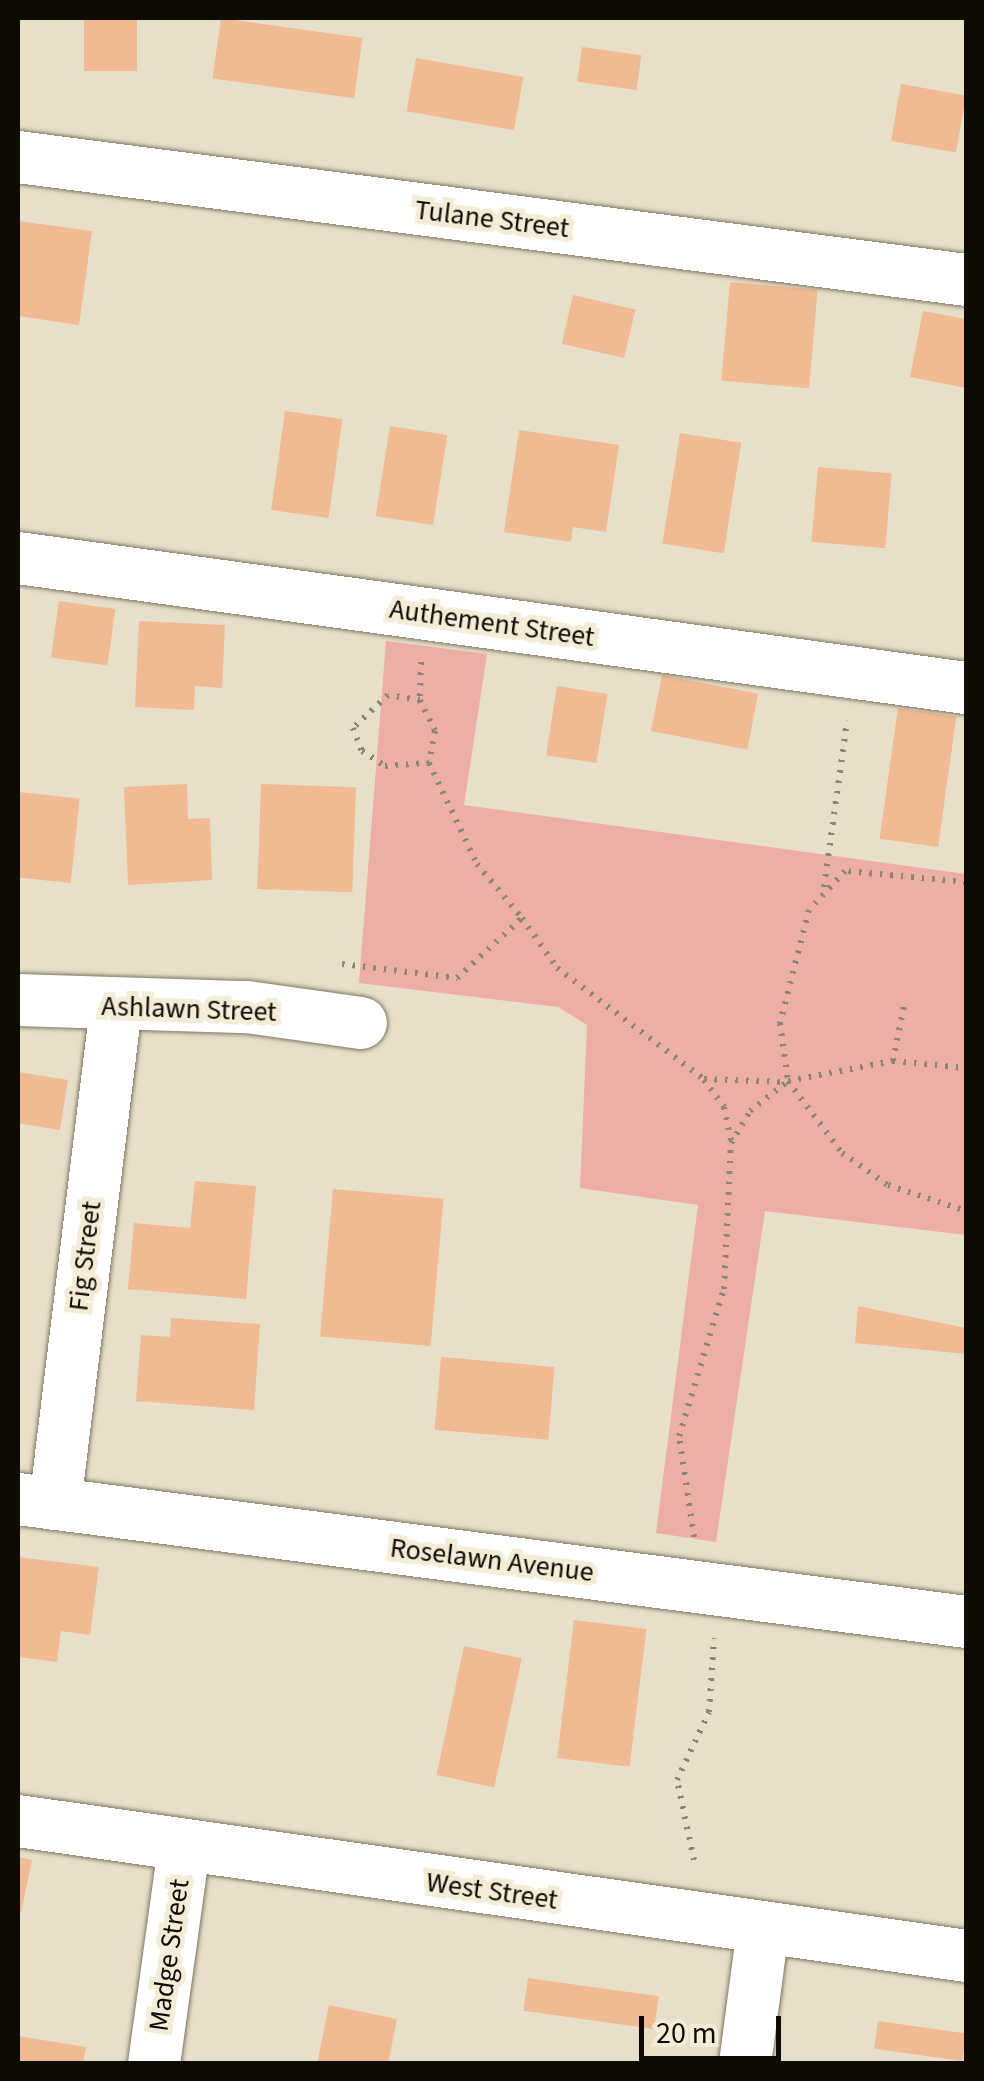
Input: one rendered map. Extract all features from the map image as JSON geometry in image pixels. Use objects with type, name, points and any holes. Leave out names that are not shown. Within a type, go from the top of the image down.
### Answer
[{"type":"street","name":"Tulane Street","points":[[18,157],[966,280]]},
{"type":"street","name":"Authement Street","points":[[18,558],[966,688]]},
{"type":"street","name":"Ashlawn Street","points":[[18,1000],[116,1008],[247,1008],[361,1022]]},
{"type":"street","name":"Fig Street","points":[[36,1501],[116,1008]]},
{"type":"street","name":"Roselawn Avenue","points":[[36,1501],[966,1622]]},
{"type":"street","name":"West Street","points":[[18,1822],[966,1956]]},
{"type":"street","name":"Madge Street","points":[[154,2064],[184,1847]]},
{"type":"street","points":[[745,2064],[763,1929]]},
{"type":"path","points":[[423,614],[420,700],[435,731],[430,762],[477,864],[557,968],[704,1079],[724,1107],[731,1143],[734,1236],[677,1468],[705,1588],[714,1682],[676,1801],[694,1860]]},
{"type":"path","points":[[854,673],[824,888],[782,992],[788,1081],[842,1153],[888,1185],[966,1210]]},
{"type":"path","points":[[420,700],[388,695],[353,728],[362,751],[385,766],[430,762]]},
{"type":"path","points":[[824,888],[860,870],[966,882]]},
{"type":"path","points":[[342,964],[457,978],[522,918]]},
{"type":"path","points":[[892,1061],[904,1006]]},
{"type":"path","points":[[704,1079],[755,1088],[892,1061],[966,1068]]},
{"type":"path","points":[[731,1143],[750,1111],[788,1081]]},
{"type":"shaded area","points":[[386,641],[487,654],[464,805],[966,874],[966,1235],[765,1211],[716,1542],[656,1533],[698,1205],[580,1188],[587,1025],[558,1007],[359,983]]},
{"type":"building","points":[[84,18],[137,18],[137,71],[84,71]]},
{"type":"building","points":[[221,18],[363,38],[354,98],[213,78]]},
{"type":"building","points":[[582,47],[641,55],[637,90],[577,82]]},
{"type":"building","points":[[416,58],[523,77],[514,130],[407,111]]},
{"type":"building","points":[[901,84],[966,95],[956,153],[891,141]]},
{"type":"building","points":[[18,221],[92,231],[79,325],[18,316]]},
{"type":"building","points":[[730,282],[818,290],[809,388],[721,381]]},
{"type":"building","points":[[573,295],[635,309],[624,358],[562,344]]},
{"type":"building","points":[[923,311],[966,319],[966,388],[910,377]]},
{"type":"building","points":[[285,411],[342,419],[329,518],[271,510]]},
{"type":"building","points":[[390,426],[447,435],[433,525],[376,516]]},
{"type":"building","points":[[519,430],[619,445],[606,532],[573,527],[571,542],[504,532]]},
{"type":"building","points":[[680,433],[741,443],[724,553],[662,544]]},
{"type":"building","points":[[818,467],[892,473],[885,548],[811,542]]},
{"type":"building","points":[[59,601],[115,609],[108,665],[51,657]]},
{"type":"building","points":[[139,621],[225,625],[222,688],[195,686],[194,710],[135,707]]},
{"type":"building","points":[[662,675],[758,694],[747,750],[651,731]]},
{"type":"building","points":[[557,686],[607,694],[596,763],[546,755]]},
{"type":"building","points":[[898,708],[956,716],[938,847],[880,839]]},
{"type":"building","points":[[187,784],[188,819],[210,818],[212,880],[128,885],[124,787]]},
{"type":"building","points":[[261,784],[356,787],[352,892],[257,889]]},
{"type":"building","points":[[18,792],[80,798],[71,883],[18,877]]},
{"type":"building","points":[[18,1072],[68,1080],[60,1130],[18,1123]]},
{"type":"building","points":[[195,1181],[256,1186],[246,1299],[128,1289],[134,1223],[190,1228]]},
{"type":"building","points":[[333,1189],[444,1199],[431,1346],[320,1336]]},
{"type":"building","points":[[858,1306],[966,1328],[966,1354],[855,1343]]},
{"type":"building","points":[[171,1318],[260,1324],[254,1410],[136,1401],[141,1335],[170,1337]]},
{"type":"building","points":[[441,1357],[555,1367],[548,1440],[435,1430]]},
{"type":"building","points":[[18,1557],[99,1567],[90,1635],[61,1631],[57,1662],[18,1657]]},
{"type":"building","points":[[574,1620],[646,1629],[630,1767],[557,1758]]},
{"type":"building","points":[[464,1646],[522,1658],[494,1787],[437,1775]]},
{"type":"building","points":[[18,1857],[32,1860],[21,1913],[18,1913]]},
{"type":"building","points":[[528,1978],[659,1996],[654,2029],[523,2011]]},
{"type":"building","points":[[329,2005],[397,2019],[388,2064],[317,2064]]},
{"type":"building","points":[[878,2021],[966,2033],[962,2061],[874,2049]]},
{"type":"building","points":[[18,2036],[86,2047],[83,2064],[18,2064]]}]
